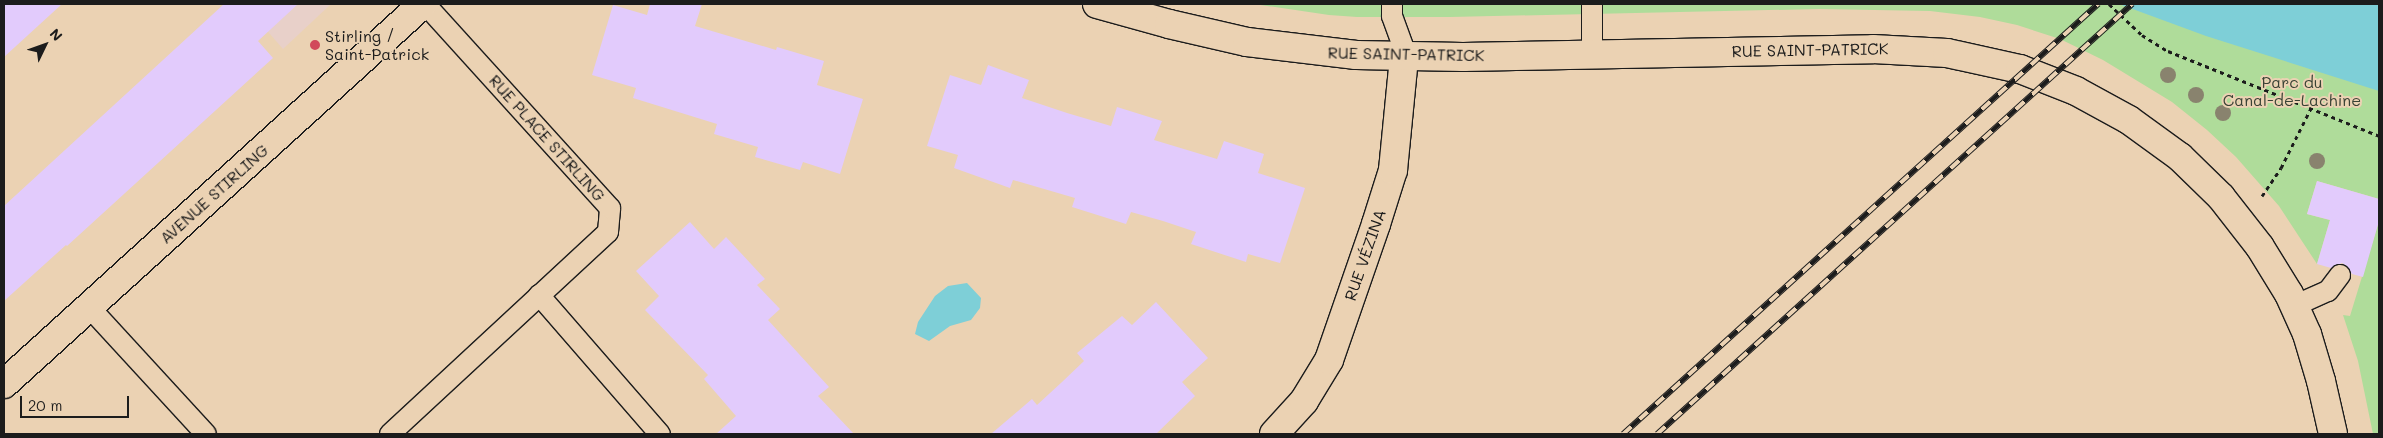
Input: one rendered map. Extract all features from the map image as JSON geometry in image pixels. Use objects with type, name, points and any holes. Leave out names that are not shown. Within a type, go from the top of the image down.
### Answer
[{"type":"main road","name":"AVENUE STIRLING","points":[[4,384],[424,4]]},
{"type":"main road","name":"RUE SAINT-PATRICK","points":[[1097,4],[1177,26],[1247,42],[1328,53],[1404,57],[1881,49],[1947,53],[2020,68],[2102,104],[2129,120],[2180,157],[2221,197],[2246,227],[2265,255],[2294,306],[2307,334],[2321,381],[2333,434]]},
{"type":"main road","name":"RUE VÉZINA","points":[[1274,434],[1304,402],[1329,360],[1373,233],[1393,170],[1404,57]]},
{"type":"lane","name":"RUE PLACE STIRLING","points":[[390,434],[608,232],[610,208],[424,4]]},
{"type":"lane","points":[[1392,4],[1392,16],[1403,47],[1404,57]]},
{"type":"lane","points":[[1592,4],[1592,53]]},
{"type":"lane","points":[[2294,306],[2328,291],[2340,275]]},
{"type":"lane","points":[[539,295],[660,434]]},
{"type":"lane","points":[[90,308],[206,434]]},
{"type":"path","points":[[2109,4],[2154,44],[2195,63],[2379,136]]},
{"type":"path","points":[[2266,192],[2282,168],[2311,108]]},
{"type":"shaded area","points":[[244,4],[331,4],[283,49]]},
{"type":"green space","name":"Parc du Canal-de-Lachine","points":[[1254,4],[2379,4],[2379,199],[2317,181],[2307,214],[2330,220],[2317,264],[2279,206],[2236,157],[2207,130],[2172,102],[2103,60],[2060,39],[2017,25],[1980,17],[1930,11],[1819,9],[1450,17],[1357,17],[1329,15]]},
{"type":"green space","points":[[2379,221],[2379,434],[2373,434],[2358,361],[2343,315],[2350,316]]},
{"type":"water","points":[[2119,4],[2379,4],[2379,91],[2206,36]]},
{"type":"water","points":[[967,283],[981,298],[980,308],[971,320],[950,326],[929,341],[915,334],[918,322],[935,296],[948,286]]},
{"type":"building","points":[[4,4],[62,4],[4,57]]},
{"type":"building","points":[[224,4],[298,4],[258,41],[273,58],[4,301],[4,206]]},
{"type":"building","points":[[650,4],[702,4],[695,26],[776,50],[777,47],[824,61],[817,85],[863,99],[840,174],[803,162],[800,170],[755,157],[758,147],[714,134],[717,124],[633,98],[636,88],[592,75],[613,5],[647,15]]},
{"type":"building","points":[[988,65],[1029,80],[1022,98],[1067,113],[1111,126],[1117,107],[1162,121],[1154,140],[1217,159],[1224,141],[1264,154],[1258,173],[1305,188],[1280,263],[1248,254],[1246,262],[1191,244],[1196,232],[1163,221],[1131,212],[1126,224],[1072,207],[1075,198],[1013,180],[1010,188],[954,168],[958,155],[927,146],[950,75],[981,85]]},
{"type":"building","points":[[2317,181],[2379,199],[2379,221],[2363,277],[2352,274],[2347,266],[2342,263],[2331,268],[2317,264],[2330,220],[2307,214]]},
{"type":"building","points":[[690,222],[714,249],[726,237],[765,279],[757,285],[780,309],[768,320],[829,387],[818,396],[854,434],[716,434],[736,416],[704,379],[708,375],[645,310],[659,296],[636,271]]},
{"type":"building","points":[[1156,302],[1208,358],[1182,382],[1195,396],[1156,434],[991,434],[1032,399],[1037,405],[1084,361],[1077,353],[1122,316],[1132,325]]},
{"type":"railway","points":[[1623,434],[2098,4]]},
{"type":"railway","points":[[1657,434],[2132,4]]},
{"type":"place","name":"Stirling / Saint-Patrick","points":[[315,45]]}]
